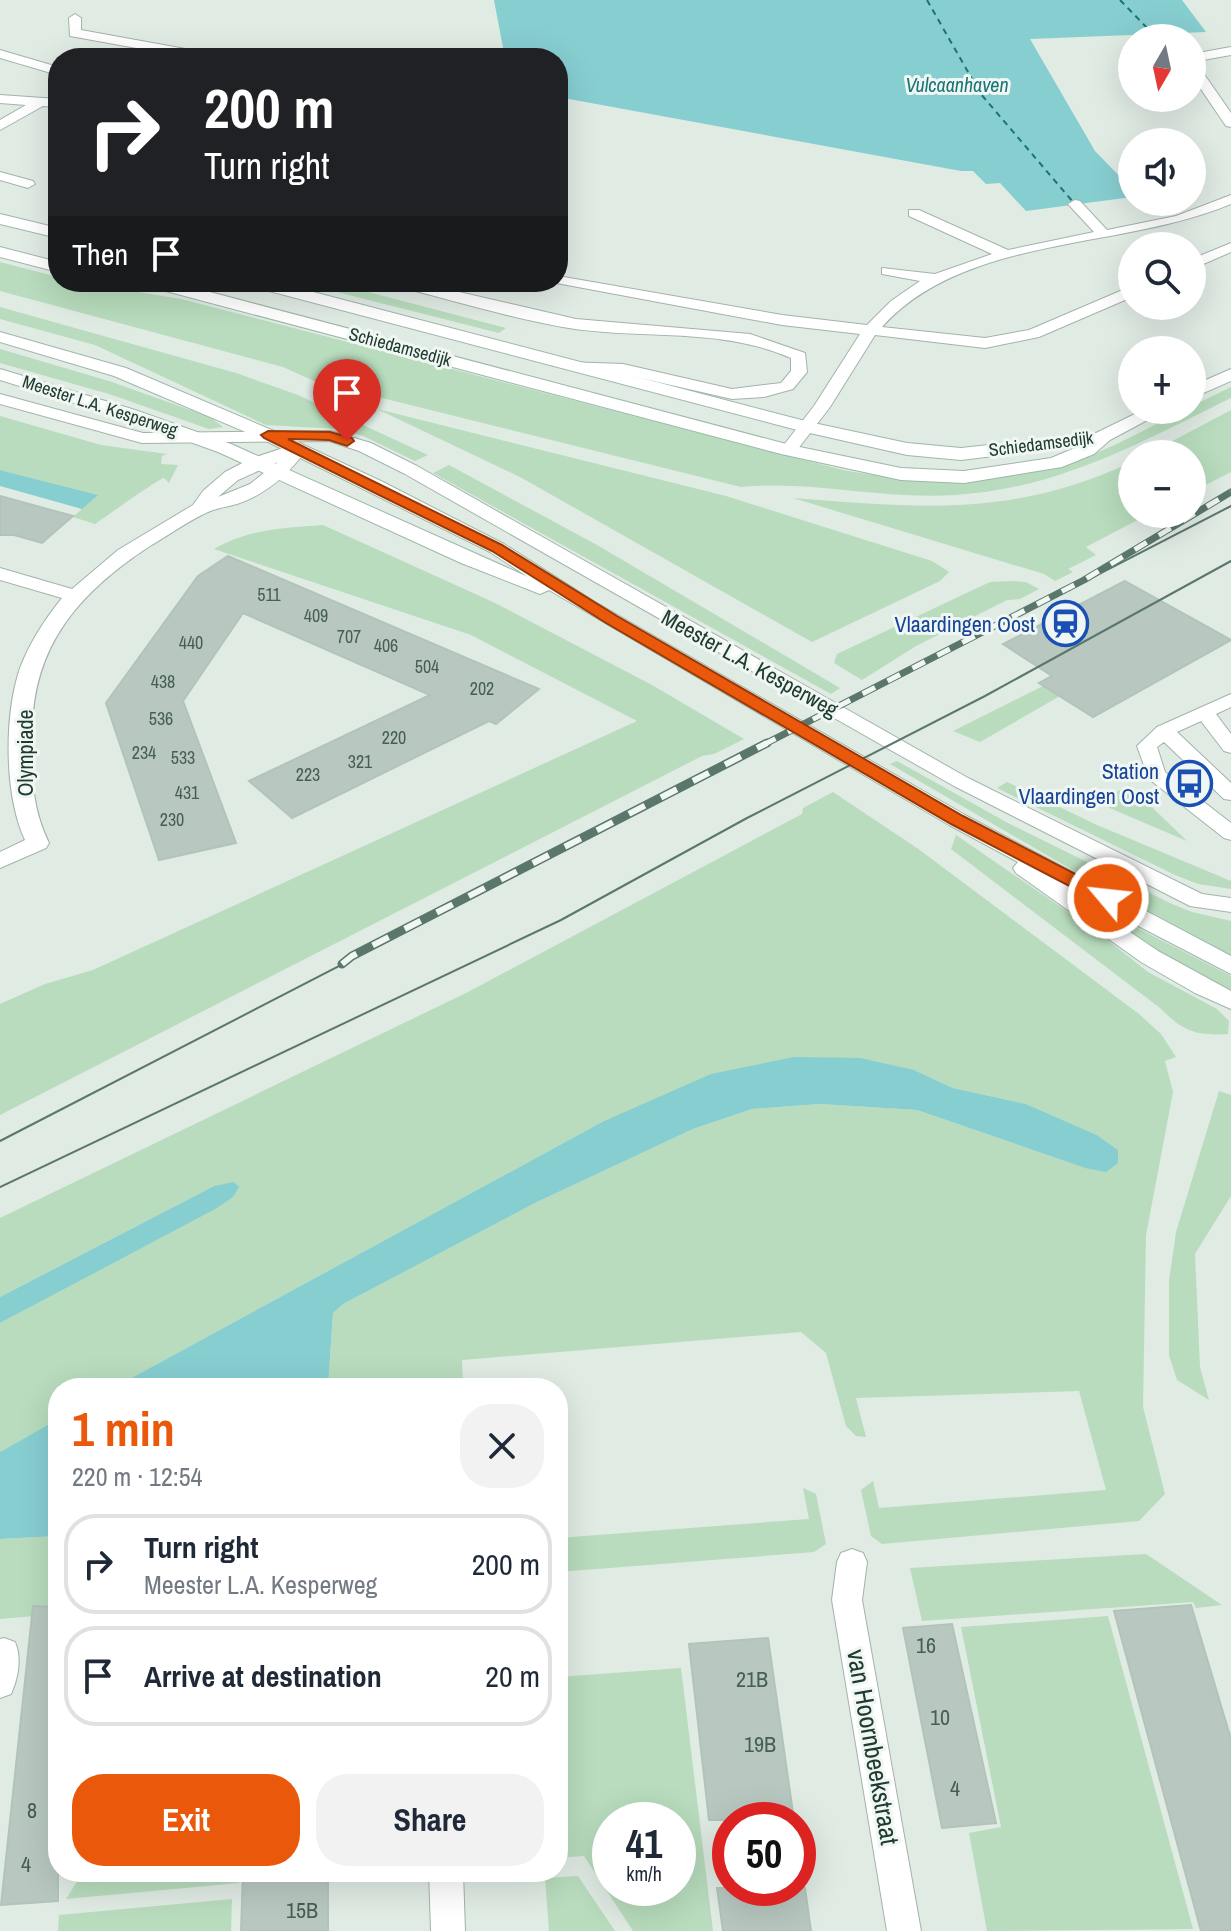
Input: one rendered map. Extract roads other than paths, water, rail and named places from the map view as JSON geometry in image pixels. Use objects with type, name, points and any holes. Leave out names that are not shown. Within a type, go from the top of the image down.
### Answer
[{"type":"main road","points":[[0,219],[48,231]]},
{"type":"main road","points":[[0,252],[48,264]]},
{"type":"main road","name":"Schiedamsedijk","points":[[191,292],[788,450],[901,474],[964,477],[1055,463],[1087,450],[1104,436]]},
{"type":"main road","name":"Schiedamsedijk","points":[[293,292],[807,427],[907,449],[961,454],[1104,436]]},
{"type":"main road","name":"Meester L.A. Kesperweg","points":[[0,337],[120,372],[298,449],[497,548],[588,606],[957,820],[1133,911],[1231,966]]},
{"type":"main road","name":"Meester L.A. Kesperweg","points":[[0,374],[200,439],[257,462],[474,564],[588,606]]},
{"type":"main road","points":[[1206,386],[1231,374]]},
{"type":"main road","points":[[1104,436],[1128,424]]},
{"type":"main road","name":"Olympiade","points":[[201,507],[212,488],[257,462],[298,449]]},
{"type":"main road","name":"Olympiade","points":[[0,861],[38,843],[25,815],[20,740],[29,670],[45,632],[73,595],[130,550],[201,507],[238,497],[280,473],[298,449]]},
{"type":"main road","points":[[0,574],[73,595]]},
{"type":"main road","name":"Meester L.A. Kesperweg","points":[[957,820],[1107,929],[1191,982],[1231,1001]]},
{"type":"main road","name":"van Hoornbeekstraat","points":[[852,1562],[847,1600],[904,1931]]},
{"type":"main road","points":[[0,1684],[4,1652]]},
{"type":"main road","points":[[446,1882],[448,1931]]},
{"type":"lane","points":[[75,18],[75,33],[159,48]]},
{"type":"lane","points":[[187,48],[188,38]]},
{"type":"lane","points":[[1206,55],[1231,51]]},
{"type":"lane","points":[[0,54],[48,68]]},
{"type":"lane","points":[[1206,87],[1231,123]]},
{"type":"lane","points":[[0,99],[48,103]]},
{"type":"lane","points":[[0,126],[38,103]]},
{"type":"lane","points":[[0,176],[28,184]]},
{"type":"lane","points":[[788,450],[822,406],[846,361],[869,331],[897,303],[937,279],[1008,255],[1181,219],[1231,199]]},
{"type":"lane","points":[[1075,204],[1104,235]]},
{"type":"lane","points":[[914,213],[1008,255]]},
{"type":"lane","points":[[1206,258],[1231,247]]},
{"type":"lane","points":[[887,271],[937,279]]},
{"type":"lane","points":[[568,283],[782,320],[985,343],[1033,334],[1118,297]]},
{"type":"lane","points":[[440,292],[577,324],[742,337],[780,345],[799,356],[799,372],[787,386],[764,392],[732,394],[623,369],[567,365]]},
{"type":"lane","name":"Meester L.A. Kesperweg","points":[[0,399],[142,438],[330,436],[365,447],[411,470],[961,782],[1198,901],[1231,905]]},
{"type":"lane","points":[[1231,700],[1164,731],[1147,746],[1156,775],[1231,833]]},
{"type":"lane","points":[[1205,713],[1231,747]]},
{"type":"lane","points":[[1164,731],[1231,794]]},
{"type":"water","name":"Vulcaanhaven","points":[[494,0],[1182,0],[1200,24],[1118,24],[1118,36],[1030,39],[1095,151],[1118,175],[1118,199],[1026,211],[1000,183],[986,184],[973,171],[568,99],[568,48],[503,48]]},
{"type":"water","points":[[0,470],[98,495],[82,509],[0,486]]},
{"type":"water","points":[[794,1057],[860,1058],[914,1070],[953,1088],[1026,1104],[1097,1135],[1118,1150],[1118,1163],[1106,1172],[1085,1168],[917,1110],[820,1104],[752,1109],[693,1129],[537,1202],[343,1304],[333,1313],[329,1378],[131,1378],[602,1122],[711,1074]]},
{"type":"water","points":[[234,1182],[239,1187],[233,1197],[217,1208],[0,1323],[0,1297],[214,1186]]},
{"type":"water","points":[[48,1425],[48,1537],[0,1539],[0,1452]]},
{"type":"tram line","points":[[0,1141],[1231,506]]},
{"type":"tram line","points":[[0,1187],[561,920],[747,818],[985,696],[1231,561]]},
{"type":"railway","points":[[763,745],[1084,580],[1231,492]]},
{"type":"railway","points":[[342,964],[352,956],[767,743]]},
{"type":"place","name":"Vlaardingen Oost","points":[[1066,624]]},
{"type":"place","name":"Station Vlaardingen Oost","points":[[1190,784]]}]
